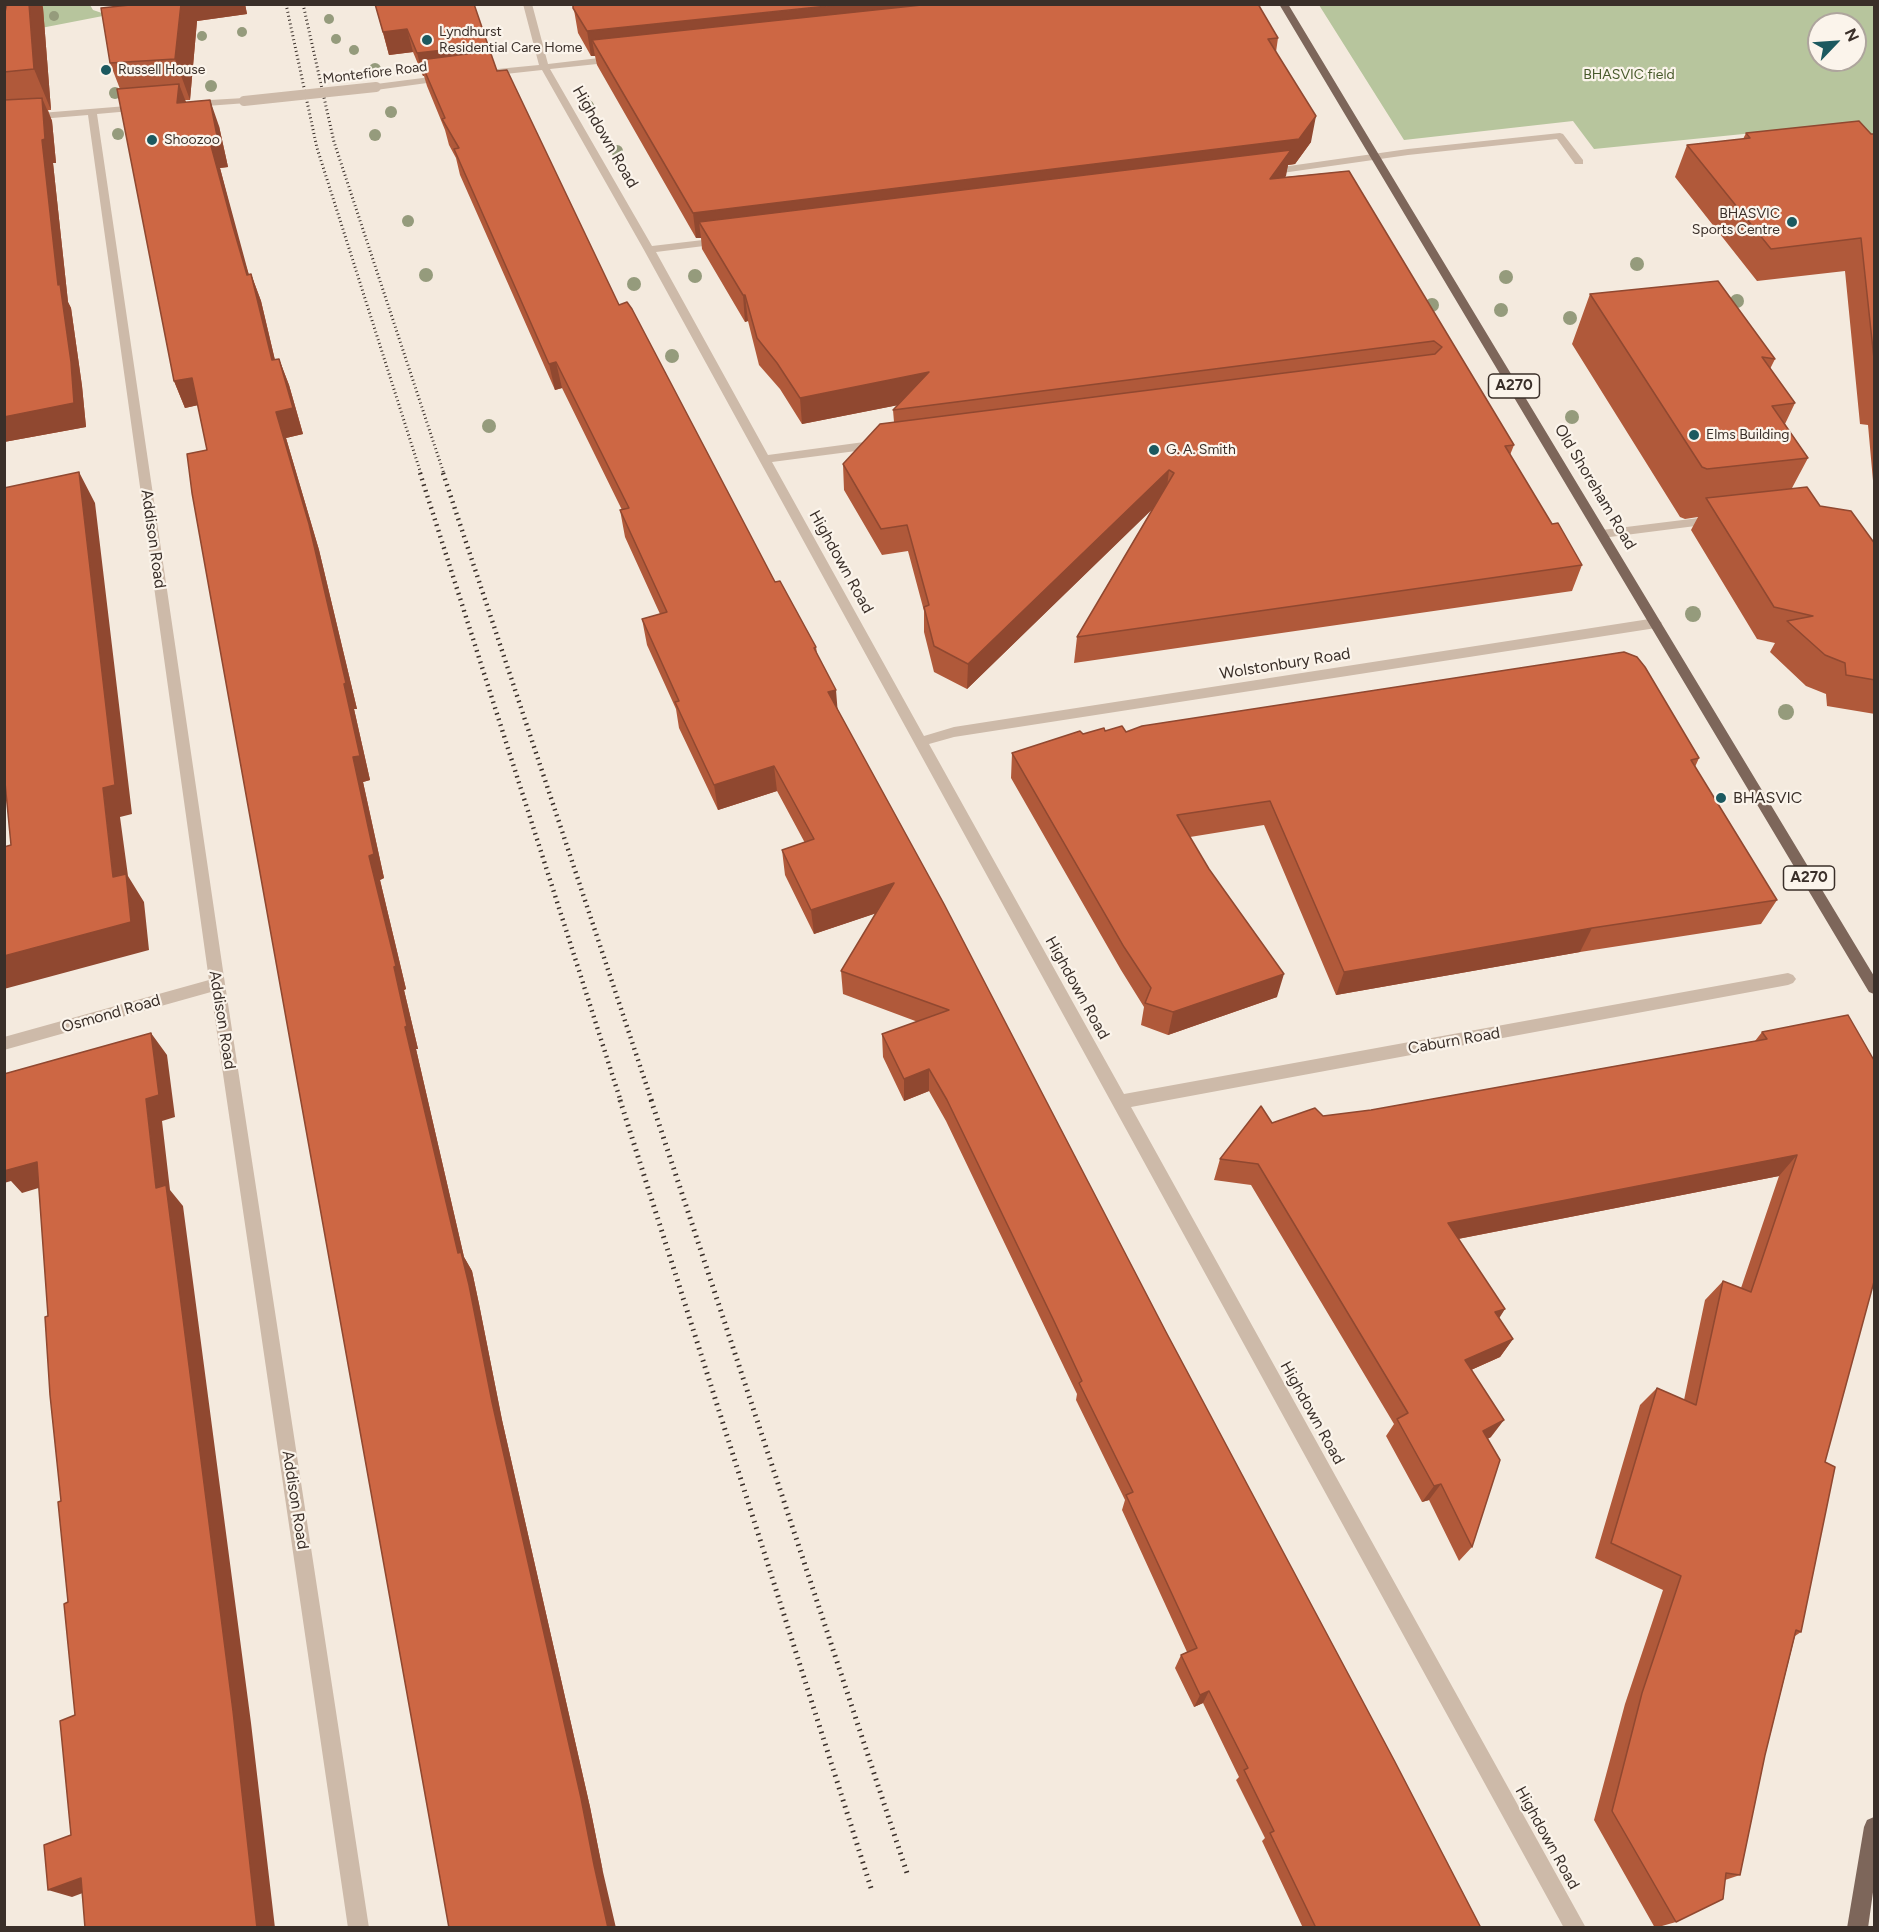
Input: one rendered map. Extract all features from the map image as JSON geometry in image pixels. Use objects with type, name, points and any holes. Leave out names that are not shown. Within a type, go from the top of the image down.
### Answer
[{"type":"main road","name":"Old Shoreham Road","points":[[1283,4],[1875,988]]},
{"type":"main road","points":[[1857,1928],[1875,1827]]},
{"type":"street","name":"Highdown Road","points":[[527,4],[544,66],[649,250],[1576,1928]]},
{"type":"street","points":[[477,74],[628,57]]},
{"type":"street","name":"Montefiore Road","points":[[186,105],[244,101],[455,77]]},
{"type":"street","points":[[4,119],[151,107]]},
{"type":"street","name":"Addison Road","points":[[92,111],[217,984],[359,1928]]},
{"type":"street","points":[[1260,173],[1408,152],[1560,136],[1579,162]]},
{"type":"street","points":[[649,250],[731,240]]},
{"type":"street","points":[[763,459],[894,442]]},
{"type":"street","points":[[1602,534],[1728,519]]},
{"type":"street","name":"Wolstonbury Road","points":[[920,742],[954,732],[1656,624]]},
{"type":"street","name":"Caburn Road","points":[[1119,1102],[1788,979]]},
{"type":"street","name":"Osmond Road","points":[[4,1044],[217,984]]},
{"type":"green space","points":[[28,5],[90,5],[93,10],[108,15],[41,28]]},
{"type":"green space","name":"BHASVIC field","points":[[1319,5],[1874,5],[1874,147],[1853,123],[1594,149],[1573,121],[1404,140]]},
{"type":"building","points":[[7,4],[29,4],[34,69],[4,72],[4,16]]},
{"type":"building","points":[[130,4],[181,4],[175,59],[110,63],[101,8]]},
{"type":"building","points":[[375,4],[474,4],[488,45],[417,53],[407,29],[383,32]]},
{"type":"building","points":[[573,4],[847,4],[587,31],[573,8]]},
{"type":"building","points":[[931,4],[1258,4],[1278,38],[1268,39],[1316,116],[1299,139],[693,213],[592,40]]},
{"type":"building","points":[[490,51],[497,71],[507,70],[619,305],[627,302],[632,309],[775,582],[780,581],[816,647],[814,648],[836,690],[828,692],[944,904],[1166,1332],[1481,1928],[1316,1928],[1270,1833],[1274,1831],[1244,1770],[1248,1768],[1209,1691],[1200,1695],[1181,1655],[1197,1648],[1126,1495],[1133,1492],[1079,1383],[1082,1381],[947,1100],[929,1069],[904,1079],[882,1034],[949,1010],[841,971],[894,883],[811,910],[782,850],[814,839],[774,766],[714,785],[675,702],[679,701],[642,619],[667,612],[620,510],[629,508],[556,362],[549,364],[454,149],[459,148],[442,119],[445,118],[420,60]]},
{"type":"building","points":[[179,84],[177,103],[210,100],[218,141],[210,142],[247,275],[251,274],[272,360],[279,359],[293,408],[276,412],[309,524],[346,683],[344,684],[360,756],[353,757],[374,854],[369,856],[396,966],[394,967],[407,1026],[405,1027],[458,1253],[461,1252],[469,1285],[492,1402],[608,1928],[449,1928],[192,493],[187,454],[207,450],[192,378],[174,381],[117,89]]},
{"type":"building","points":[[42,98],[45,139],[42,140],[58,285],[60,284],[71,362],[74,403],[4,417],[4,100]]},
{"type":"building","points":[[1859,121],[1871,134],[1875,134],[1875,368],[1861,238],[1771,249],[1687,145],[1750,138],[1746,133]]},
{"type":"building","points":[[1291,150],[1270,179],[1349,171],[1514,445],[1505,446],[1552,524],[1558,523],[1582,565],[1077,637],[1174,473],[1169,470],[968,664],[934,646],[924,607],[929,605],[907,525],[881,529],[843,464],[880,424],[1435,354],[1442,347],[1434,341],[893,410],[929,372],[800,398],[757,338],[745,295],[699,222]]},
{"type":"building","points":[[1718,281],[1775,359],[1762,357],[1795,403],[1772,406],[1808,458],[1707,469],[1702,467],[1590,294]]},
{"type":"building","points":[[79,472],[115,785],[103,788],[113,877],[126,874],[131,922],[4,956],[4,847],[11,845],[4,772],[4,488]]},
{"type":"building","points":[[1807,487],[1820,506],[1851,511],[1875,544],[1875,680],[1846,675],[1845,663],[1825,655],[1787,621],[1813,616],[1774,607],[1706,498]]},
{"type":"building","points":[[1624,652],[1637,657],[1645,667],[1699,758],[1691,760],[1777,900],[1592,928],[1344,972],[1270,801],[1177,815],[1209,869],[1284,974],[1173,1012],[1145,1003],[1151,988],[1124,947],[1012,753],[1080,731],[1083,734],[1122,726],[1126,732],[1142,726]]},
{"type":"building","points":[[1848,1015],[1875,1062],[1875,1278],[1825,1462],[1835,1467],[1801,1632],[1796,1630],[1765,1755],[1740,1875],[1726,1873],[1723,1899],[1676,1922],[1612,1811],[1642,1693],[1681,1576],[1611,1543],[1657,1388],[1696,1405],[1723,1281],[1751,1292],[1797,1155],[1448,1223],[1505,1309],[1495,1312],[1513,1339],[1465,1360],[1504,1420],[1483,1431],[1500,1460],[1472,1547],[1441,1484],[1434,1486],[1397,1419],[1408,1413],[1258,1164],[1220,1159],[1261,1106],[1272,1123],[1315,1108],[1323,1116],[1371,1110],[1767,1039],[1762,1032]]},
{"type":"building","points":[[151,1033],[159,1095],[146,1099],[156,1188],[166,1185],[233,1711],[257,1928],[85,1928],[81,1878],[48,1890],[44,1845],[71,1835],[60,1721],[75,1715],[64,1604],[68,1602],[50,1395],[45,1317],[48,1316],[37,1162],[4,1171],[4,1074]]},
{"type":"railway","points":[[286,4],[317,148],[421,474]]},
{"type":"railway","points":[[303,4],[334,142],[444,474]]},
{"type":"railway","points":[[420,473],[621,1102]]},
{"type":"railway","points":[[443,473],[652,1102]]},
{"type":"railway","points":[[620,1100],[871,1888]]},
{"type":"railway","points":[[651,1100],[907,1873]]},
{"type":"place","name":"Lyndhurst Residential Care Home","points":[[427,40]]},
{"type":"place","name":"Russell House","points":[[106,70]]},
{"type":"place","name":"Shoozoo","points":[[152,140]]},
{"type":"place","name":"BHASVIC Sports Centre","points":[[1792,222]]},
{"type":"place","name":"Elms Building","points":[[1694,435]]},
{"type":"place","name":"G. A. Smith","points":[[1154,450]]},
{"type":"place","name":"BHASVIC","points":[[1721,798]]}]
